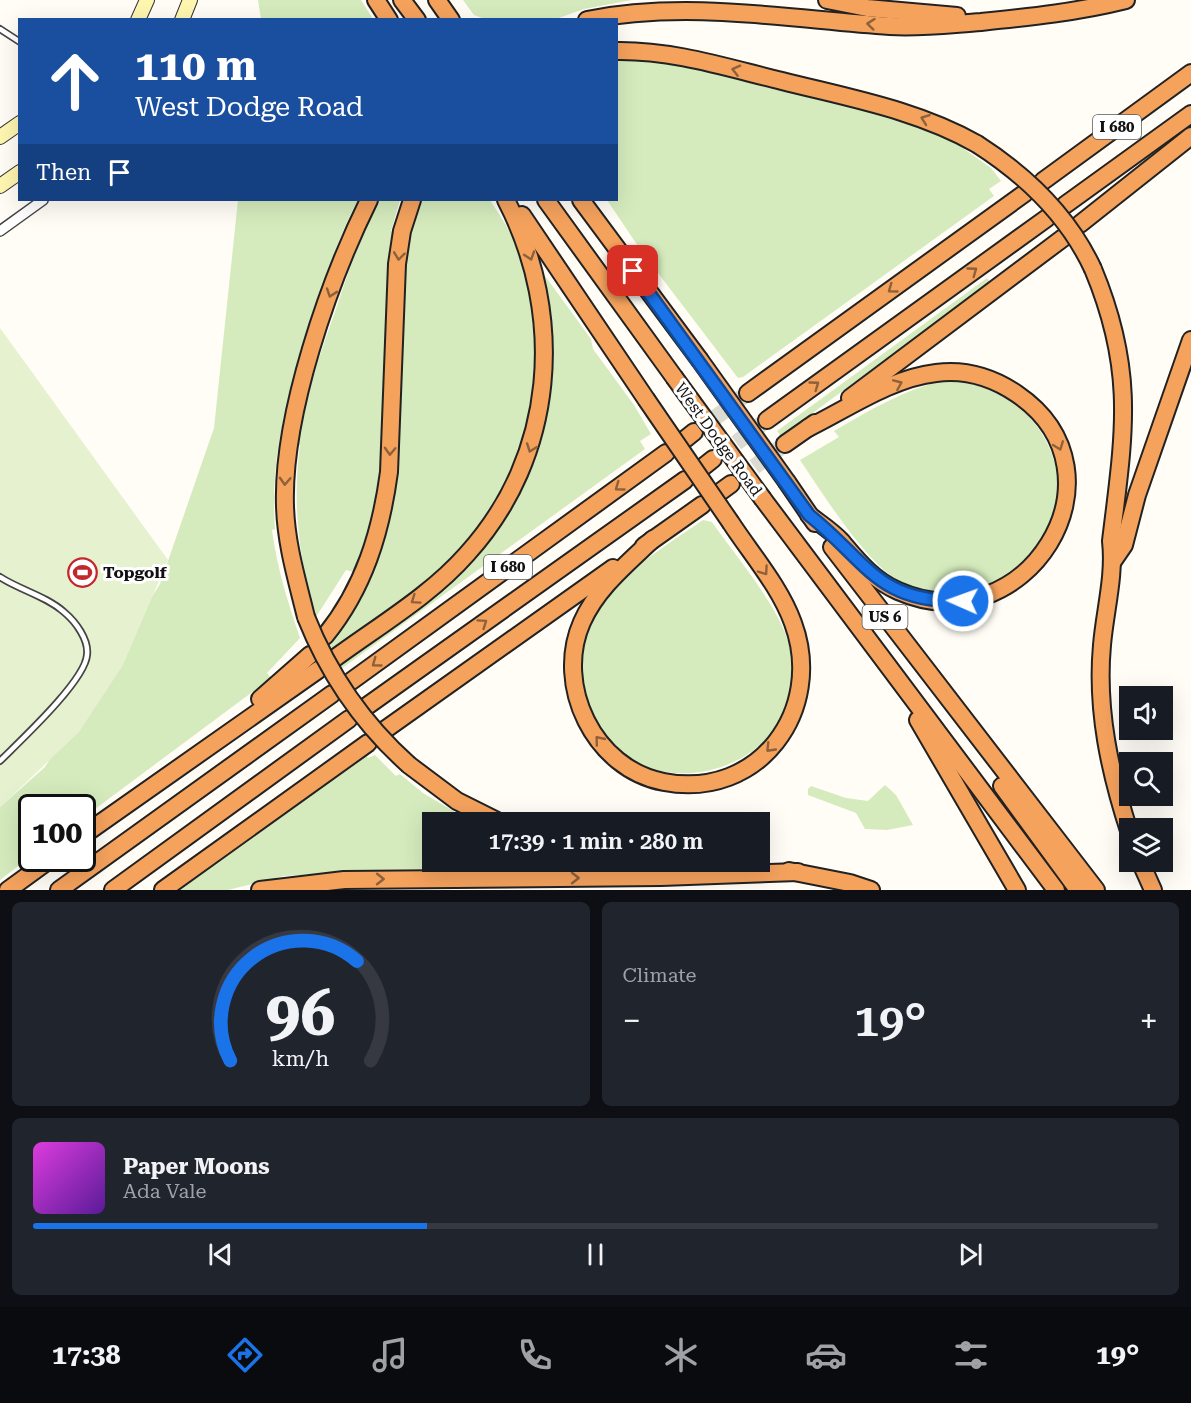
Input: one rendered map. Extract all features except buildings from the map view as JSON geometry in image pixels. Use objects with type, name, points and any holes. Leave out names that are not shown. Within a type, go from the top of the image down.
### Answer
[{"type":"highway","points":[[376,0],[388,18]]},
{"type":"highway","points":[[402,0],[416,18]]},
{"type":"highway","points":[[437,0],[450,18]]},
{"type":"highway","points":[[827,0],[867,8],[1006,20]]},
{"type":"highway","points":[[595,18],[629,10],[698,5],[891,26],[929,26],[1066,13],[1126,0]]},
{"type":"highway","points":[[618,51],[685,57],[895,109],[954,131],[1013,169],[1044,197],[1066,223],[1093,269],[1115,329],[1125,399],[1111,541],[1113,561],[1102,645],[1102,709],[1113,779],[1125,818]]},
{"type":"highway","name":"I 680","points":[[1042,181],[1191,73]]},
{"type":"highway","name":"I 680","points":[[1065,205],[1191,114]]},
{"type":"highway","points":[[1080,224],[1191,136]]},
{"type":"highway","points":[[748,393],[1025,193]]},
{"type":"highway","points":[[369,201],[347,249],[298,395],[285,485],[290,554],[306,617],[319,648],[342,689],[368,723],[409,765],[457,801],[479,812]]},
{"type":"highway","points":[[325,636],[357,587],[378,535],[384,506],[389,472],[397,264],[402,231],[412,201]]},
{"type":"highway","points":[[335,657],[427,592],[467,555],[512,491],[535,436],[544,372],[543,311],[531,260],[506,201]]},
{"type":"highway","points":[[512,201],[787,607],[801,653],[801,689],[790,723],[768,751],[743,770],[717,780],[682,784],[663,782],[624,764],[595,736],[577,700],[572,662],[582,622],[602,590],[653,539]]},
{"type":"highway","name":"West Dodge Road","points":[[547,201],[763,499],[896,676]]},
{"type":"highway","name":"West Dodge Road","points":[[582,201],[699,359],[809,515],[962,718]]},
{"type":"highway","points":[[767,420],[1047,218]]},
{"type":"highway","points":[[785,444],[910,354],[1063,238]]},
{"type":"highway","points":[[1113,561],[1124,545],[1137,495],[1191,340]]},
{"type":"highway","points":[[807,428],[912,378],[934,373],[970,373],[1006,386],[1040,413],[1060,445],[1066,481],[1062,517],[1048,549],[1037,562],[1013,583],[999,591],[963,601],[920,598],[900,592],[879,581],[839,539],[809,515]]},
{"type":"highway","name":"I 680","points":[[350,682],[666,453]]},
{"type":"highway","name":"I 680","points":[[367,706],[684,480]]},
{"type":"highway","points":[[386,729],[702,505]]},
{"type":"highway","points":[[96,826],[167,775],[314,662]]},
{"type":"highway","points":[[896,676],[1056,890]]},
{"type":"highway","name":"US 6","points":[[896,676],[943,765],[1017,890]]},
{"type":"highway","points":[[59,890],[332,694]]},
{"type":"highway","points":[[962,718],[984,761],[1078,890]]},
{"type":"highway","name":"US 6","points":[[962,718],[1096,890]]},
{"type":"highway","points":[[113,890],[349,719]]},
{"type":"highway","points":[[163,890],[368,743]]},
{"type":"highway","points":[[770,869],[798,872],[872,890]]},
{"type":"highway","points":[[8,890],[33,872]]},
{"type":"highway","points":[[260,890],[344,880],[661,877],[798,872]]},
{"type":"highway","points":[[1145,872],[1153,890]]},
{"type":"main road","points":[[139,18],[147,0]]},
{"type":"main road","points":[[183,18],[190,0]]},
{"type":"main road","points":[[0,137],[18,124]]},
{"type":"main road","points":[[0,186],[18,173]]},
{"type":"street","points":[[0,231],[42,201]]},
{"type":"lane","points":[[0,29],[18,41]]},
{"type":"lane","points":[[0,577],[62,610],[80,632],[87,657],[82,670],[63,695],[0,760]]},
{"type":"green space","points":[[258,0],[361,0],[372,18],[261,18]]},
{"type":"green space","points":[[463,0],[632,0],[584,9],[559,18],[482,18],[474,15]]},
{"type":"green space","points":[[618,55],[659,57],[922,126],[962,144],[964,149],[991,168],[1001,181],[989,189],[994,196],[743,377],[738,378],[642,252],[608,201],[618,201]]},
{"type":"green space","points":[[238,201],[357,201],[339,240],[306,337],[290,391],[275,473],[275,529],[272,530],[283,585],[300,638],[267,673],[271,678],[96,808],[96,794],[18,794],[18,866],[0,880],[0,807],[45,767],[160,584],[214,428]]},
{"type":"green space","points":[[379,201],[400,201],[391,231],[393,232],[388,275],[382,447],[377,489],[368,531],[354,572],[346,570],[316,617],[301,554],[297,511],[300,445],[297,444],[309,391],[325,340],[367,225]]},
{"type":"green space","points":[[416,201],[491,201],[519,251],[531,293],[537,335],[535,378],[528,419],[515,459],[496,498],[472,533],[443,565],[417,588],[330,651],[327,643],[342,629],[370,580],[388,522],[402,259]]},
{"type":"green space","points":[[540,269],[591,339],[593,349],[634,405],[651,434],[640,441],[645,449],[341,669],[337,661],[497,530],[525,481],[536,454],[539,432],[545,297]]},
{"type":"green space","points":[[987,278],[990,282],[787,432],[781,436],[777,431]]},
{"type":"green space","name":"Topgolf","points":[[0,328],[168,560],[123,665],[79,732],[0,807]]},
{"type":"green space","points":[[941,381],[977,384],[999,393],[1019,407],[1035,424],[1047,443],[1055,465],[1058,488],[1056,511],[1048,535],[1011,576],[995,587],[957,595],[914,588],[890,575],[876,563],[848,529],[800,460],[839,437],[834,431],[860,416],[899,396]]},
{"type":"green space","points":[[703,520],[712,522],[777,615],[789,645],[790,693],[773,731],[743,757],[705,771],[664,772],[627,758],[597,729],[581,683],[582,641],[590,617],[613,588],[641,563]]},
{"type":"green space","points":[[365,754],[368,758],[375,755],[396,776],[400,774],[423,793],[455,812],[422,812],[422,870],[284,876],[228,890],[177,890]]},
{"type":"green space","points":[[885,785],[896,795],[913,825],[887,830],[865,829],[856,813],[808,795],[808,789],[811,786],[846,798],[868,801]]},
{"type":"tunnel","points":[[696,432],[748,393]]},
{"type":"tunnel","points":[[717,457],[767,420]]},
{"type":"tunnel","points":[[735,481],[785,444]]},
{"type":"place","name":"Topgolf","points":[[82,572]]},
{"type":"route","points":[[633,271],[699,359],[809,515],[839,539],[879,581],[900,592],[920,598],[963,601]]}]
